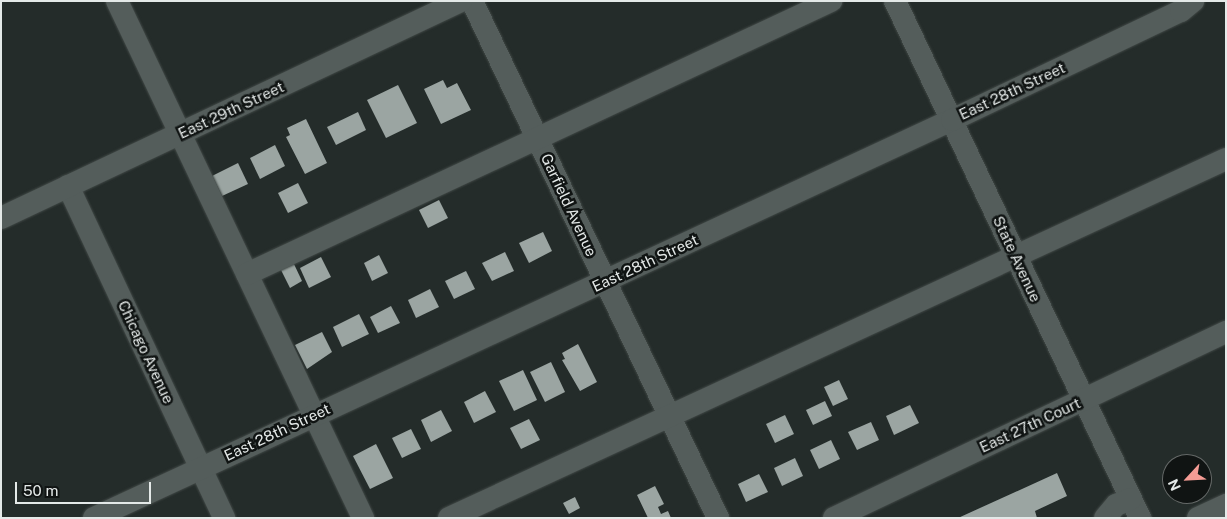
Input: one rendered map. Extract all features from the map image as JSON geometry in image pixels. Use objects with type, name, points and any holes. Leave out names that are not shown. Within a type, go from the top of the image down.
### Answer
[{"type":"street","points":[[117,1],[363,518]]},
{"type":"street","name":"East 29th Street","points":[[1,218],[180,134],[422,9],[461,1]]},
{"type":"street","name":"Garfield Avenue","points":[[472,1],[718,518]]},
{"type":"street","points":[[247,274],[831,1]]},
{"type":"street","name":"State Avenue","points":[[895,1],[1135,508]]},
{"type":"street","name":"East 28th Street","points":[[94,518],[467,342],[606,282],[952,120],[1183,4]]},
{"type":"street","points":[[449,518],[1226,159]]},
{"type":"street","name":"Chicago Avenue","points":[[68,186],[224,518]]},
{"type":"street","name":"East 27th Court","points":[[834,518],[1226,332]]},
{"type":"street","points":[[1105,518],[1116,505],[1135,508]]},
{"type":"street","points":[[1198,518],[1226,505]]},
{"type":"building","points":[[443,80],[447,88],[457,83],[471,110],[441,124],[424,89]]},
{"type":"building","points":[[398,85],[417,123],[386,138],[367,100]]},
{"type":"building","points":[[358,112],[366,130],[336,145],[327,127]]},
{"type":"building","points":[[306,119],[327,163],[305,174],[286,137],[290,135],[287,128]]},
{"type":"building","points":[[275,145],[285,166],[260,179],[250,158]]},
{"type":"building","points":[[238,163],[248,184],[222,196],[212,176]]},
{"type":"building","points":[[298,183],[308,203],[288,213],[278,193]]},
{"type":"building","points":[[439,200],[448,218],[428,228],[419,210]]},
{"type":"building","points":[[543,232],[552,251],[529,263],[519,243]]},
{"type":"building","points":[[505,252],[514,271],[492,281],[482,263]]},
{"type":"building","points":[[379,255],[388,273],[372,281],[364,263]]},
{"type":"building","points":[[321,257],[331,277],[309,288],[300,268]]},
{"type":"building","points":[[293,262],[302,281],[290,288],[280,268]]},
{"type":"building","points":[[466,271],[475,289],[454,299],[445,281]]},
{"type":"building","points":[[430,289],[439,307],[416,318],[408,300]]},
{"type":"building","points":[[391,306],[400,323],[378,333],[370,317]]},
{"type":"building","points":[[359,314],[369,334],[342,347],[333,327]]},
{"type":"building","points":[[322,332],[332,352],[307,369],[295,345]]},
{"type":"building","points":[[578,344],[597,382],[580,391],[562,360],[565,359],[562,353]]},
{"type":"building","points":[[551,362],[565,392],[545,402],[530,372]]},
{"type":"building","points":[[523,370],[537,400],[514,411],[499,381]]},
{"type":"building","points":[[839,380],[848,399],[833,406],[824,387]]},
{"type":"building","points":[[485,391],[496,412],[474,423],[464,402]]},
{"type":"building","points":[[825,401],[832,416],[813,425],[806,410]]},
{"type":"building","points":[[910,405],[919,423],[894,435],[886,416]]},
{"type":"building","points":[[441,410],[452,431],[431,442],[421,420]]},
{"type":"building","points":[[785,415],[794,434],[775,443],[766,424]]},
{"type":"building","points":[[529,419],[540,440],[521,449],[510,428]]},
{"type":"building","points":[[871,422],[879,440],[857,450],[848,432]]},
{"type":"building","points":[[411,429],[421,449],[402,458],[392,438]]},
{"type":"building","points":[[831,440],[840,459],[819,469],[810,450]]},
{"type":"building","points":[[376,444],[393,478],[370,489],[353,456]]},
{"type":"building","points":[[795,458],[803,476],[782,486],[774,468]]},
{"type":"building","points":[[1057,473],[1067,496],[1035,511],[1037,518],[958,518]]},
{"type":"building","points":[[759,474],[768,492],[746,502],[738,484]]},
{"type":"building","points":[[655,486],[664,504],[658,507],[661,514],[668,511],[671,518],[648,518],[637,495]]},
{"type":"building","points":[[575,497],[580,508],[569,514],[563,503]]}]
